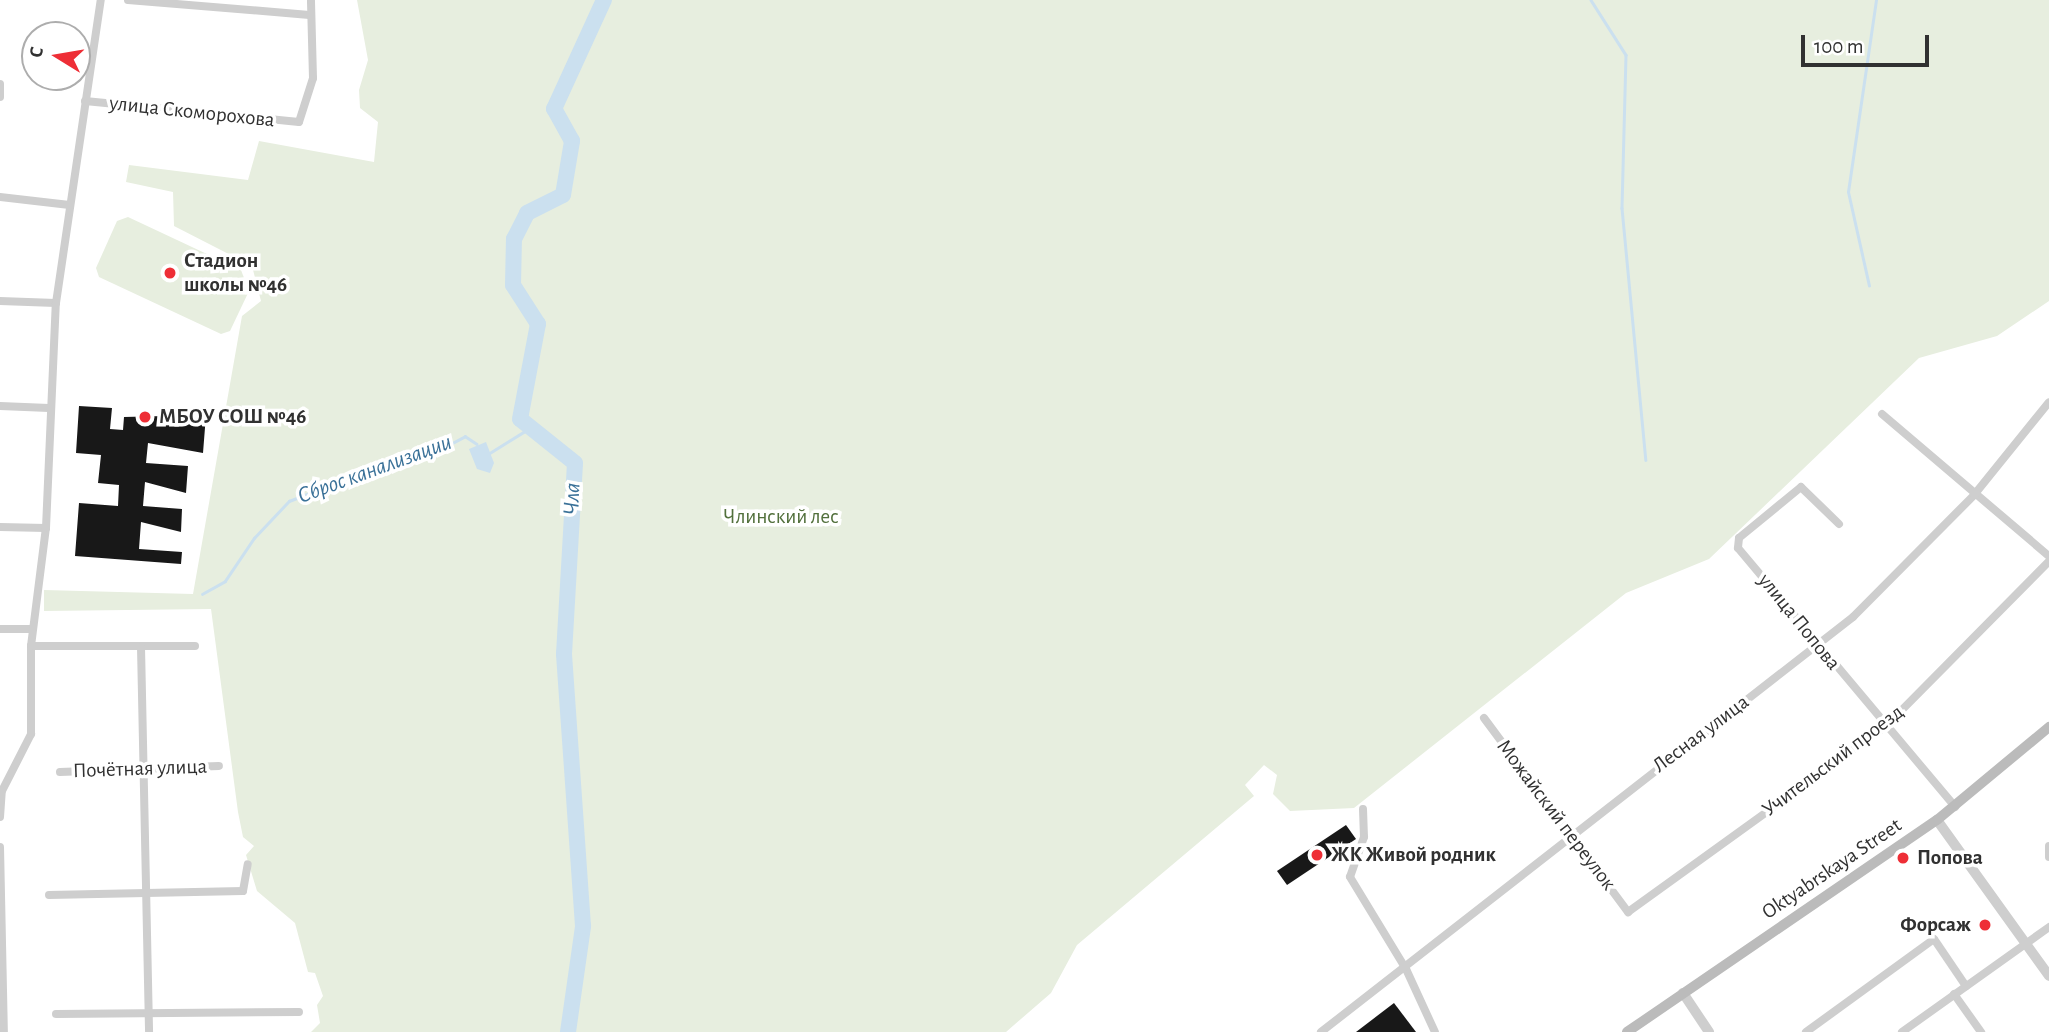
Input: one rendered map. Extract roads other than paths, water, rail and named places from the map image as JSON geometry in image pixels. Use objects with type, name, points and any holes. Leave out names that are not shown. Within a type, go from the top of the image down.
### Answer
[{"type":"main road","name":"Oktyabrskaya Street","points":[[1627,1032],[1955,807],[2049,727]]},
{"type":"street","points":[[0,817],[2,791],[31,734],[31,646],[46,528],[49,408],[56,303],[102,0]]},
{"type":"street","points":[[128,0],[309,15],[311,0]]},
{"type":"street","name":"улица Скоморохова","points":[[85,101],[299,122],[313,78],[309,15]]},
{"type":"street","points":[[0,84],[0,97]]},
{"type":"street","points":[[0,197],[70,205]]},
{"type":"street","points":[[0,301],[56,303]]},
{"type":"street","name":"Лесная улица","points":[[1321,1032],[1406,969],[1570,833],[1818,646],[1973,495],[2049,402]]},
{"type":"street","points":[[0,406],[49,408]]},
{"type":"street","points":[[1882,414],[2049,558]]},
{"type":"street","name":"улица Попова","points":[[1839,524],[1805,486],[1739,538],[1738,548],[1955,807]]},
{"type":"street","points":[[0,527],[46,528]]},
{"type":"street","name":"Учительский проезд","points":[[1629,912],[1886,726],[2049,558]]},
{"type":"street","points":[[0,629],[32,629]]},
{"type":"street","points":[[31,646],[195,646]]},
{"type":"street","points":[[141,647],[149,1032]]},
{"type":"street","name":"Можайский переулок","points":[[1484,718],[1629,912]]},
{"type":"street","name":"Почётная улица","points":[[60,772],[219,766]]},
{"type":"street","points":[[1363,809],[1364,837],[1350,877],[1406,969],[1436,1032]]},
{"type":"street","points":[[1937,820],[2049,976]]},
{"type":"street","points":[[2049,846],[2049,857]]},
{"type":"street","points":[[0,847],[4,1032]]},
{"type":"street","points":[[49,895],[243,891],[248,864]]},
{"type":"street","points":[[1902,1032],[2049,927]]},
{"type":"street","points":[[1806,1032],[1934,939],[1966,986]]},
{"type":"street","points":[[1683,993],[1709,1032]]},
{"type":"street","points":[[1955,994],[1981,1032]]},
{"type":"street","points":[[56,1014],[299,1012]]},
{"type":"water","points":[[486,442],[494,463],[490,473],[477,469],[469,449]]},
{"type":"waterway","name":"Чла","points":[[568,1032],[583,926],[564,654],[575,463],[520,419],[538,324],[513,285],[514,239],[527,213],[563,195],[572,141],[554,109],[604,0]]},
{"type":"waterway","points":[[1591,0],[1626,55],[1622,208],[1646,460]]},
{"type":"waterway","points":[[1869,286],[1848,192],[1876,0]]},
{"type":"waterway","name":"Сброс канализации","points":[[488,454],[530,428]]},
{"type":"waterway","name":"Сброс канализации","points":[[202,594],[225,581],[254,538],[289,501],[403,457],[441,449],[465,436],[477,444]]},
{"type":"place","name":"Стадион школы №46","points":[[170,273]]},
{"type":"place","name":"МБОУ СОШ №46","points":[[145,417]]},
{"type":"place","name":"ЖК Живой родник","points":[[1317,855]]},
{"type":"place","name":"Попова","points":[[1903,858]]},
{"type":"place","name":"Форсаж","points":[[1985,925]]},
{"type":"park label","name":"Члинский лес","points":[[781,517]]}]
